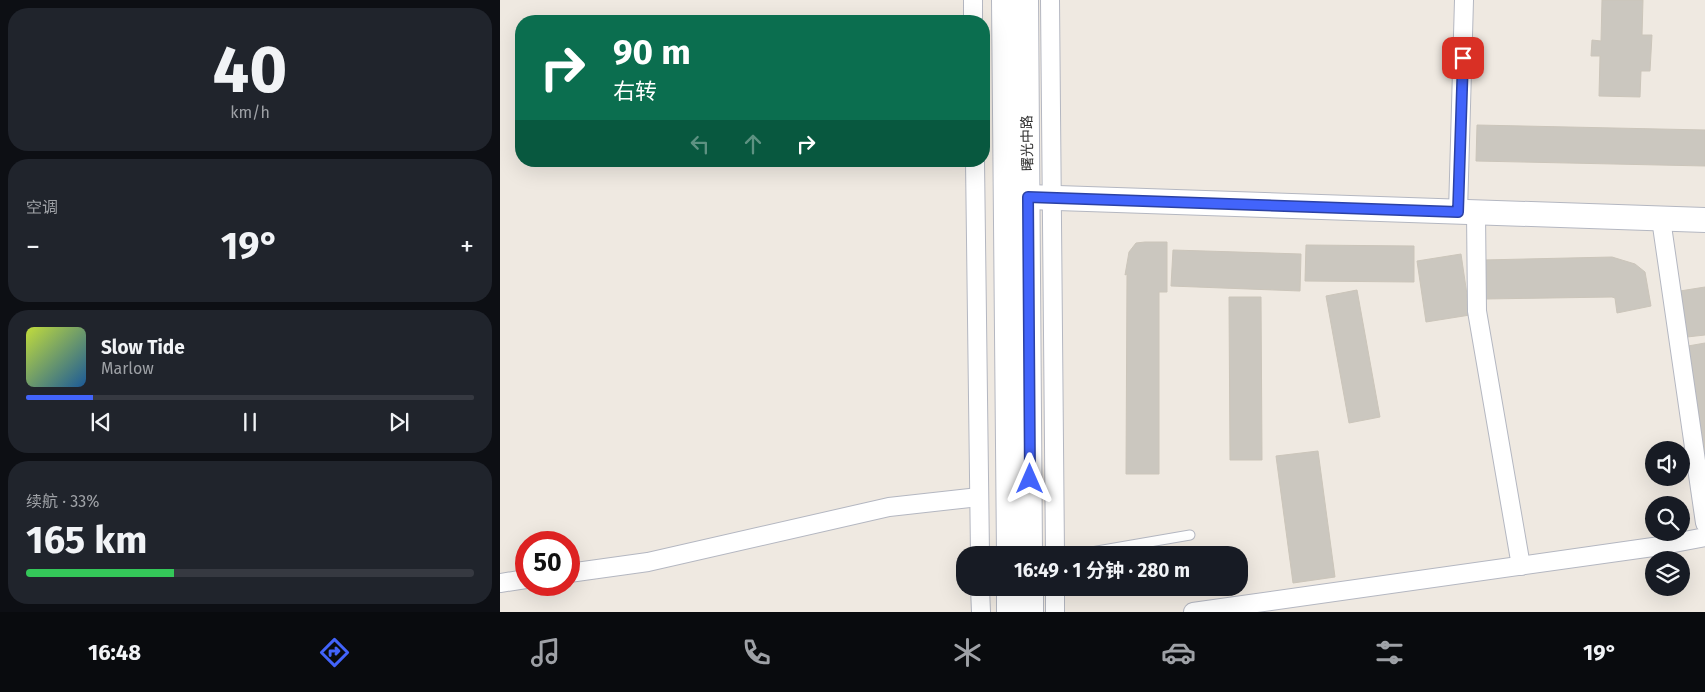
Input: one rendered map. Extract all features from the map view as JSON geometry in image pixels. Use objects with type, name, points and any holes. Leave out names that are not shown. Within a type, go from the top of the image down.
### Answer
[{"type":"main road","name":"曙光中路","points":[[1004,0],[1009,546]]},
{"type":"main road","name":"曙光中路","points":[[1026,0],[1030,546]]},
{"type":"main road","points":[[1028,197],[1705,220]]},
{"type":"main road","points":[[1009,596],[1009,612]]},
{"type":"main road","points":[[1031,596],[1031,612]]},
{"type":"street","points":[[973,0],[974,15]]},
{"type":"street","points":[[1050,0],[1055,546]]},
{"type":"street","points":[[1464,0],[1467,212],[1477,311],[1521,566]]},
{"type":"street","points":[[975,167],[980,546]]},
{"type":"street","points":[[1661,218],[1705,523]]},
{"type":"street","points":[[580,571],[648,562],[890,507],[979,497]]},
{"type":"street","points":[[1194,612],[1653,547],[1705,537]]},
{"type":"street","points":[[500,583],[515,581]]},
{"type":"street","points":[[980,596],[980,612]]},
{"type":"street","points":[[1055,596],[1055,612]]},
{"type":"lane","points":[[1126,546],[1190,535]]},
{"type":"building","points":[[1602,0],[1643,0],[1642,35],[1652,35],[1650,71],[1641,71],[1640,97],[1599,96],[1600,56],[1591,56],[1592,40],[1601,41]]},
{"type":"building","points":[[1477,125],[1705,130],[1705,166],[1476,161]]},
{"type":"building","points":[[1167,242],[1167,292],[1159,292],[1159,474],[1126,474],[1127,274],[1125,275],[1129,252],[1136,243]]},
{"type":"building","points":[[1306,245],[1414,246],[1414,282],[1305,281]]},
{"type":"building","points":[[1173,250],[1301,254],[1300,291],[1171,286]]},
{"type":"building","points":[[1461,254],[1470,315],[1426,322],[1417,261]]},
{"type":"building","points":[[1612,257],[1635,264],[1645,272],[1651,306],[1617,313],[1615,298],[1612,297],[1484,299],[1483,260]]},
{"type":"building","points":[[1705,287],[1705,335],[1687,337],[1680,291]]},
{"type":"building","points":[[1357,290],[1380,417],[1349,423],[1326,296]]},
{"type":"building","points":[[1229,297],[1261,297],[1262,460],[1230,460]]},
{"type":"building","points":[[1705,343],[1705,456],[1688,346]]},
{"type":"building","points":[[1318,451],[1335,577],[1293,583],[1276,456]]},
{"type":"route","points":[[1030,479],[1028,197],[1458,212],[1463,58]]}]
